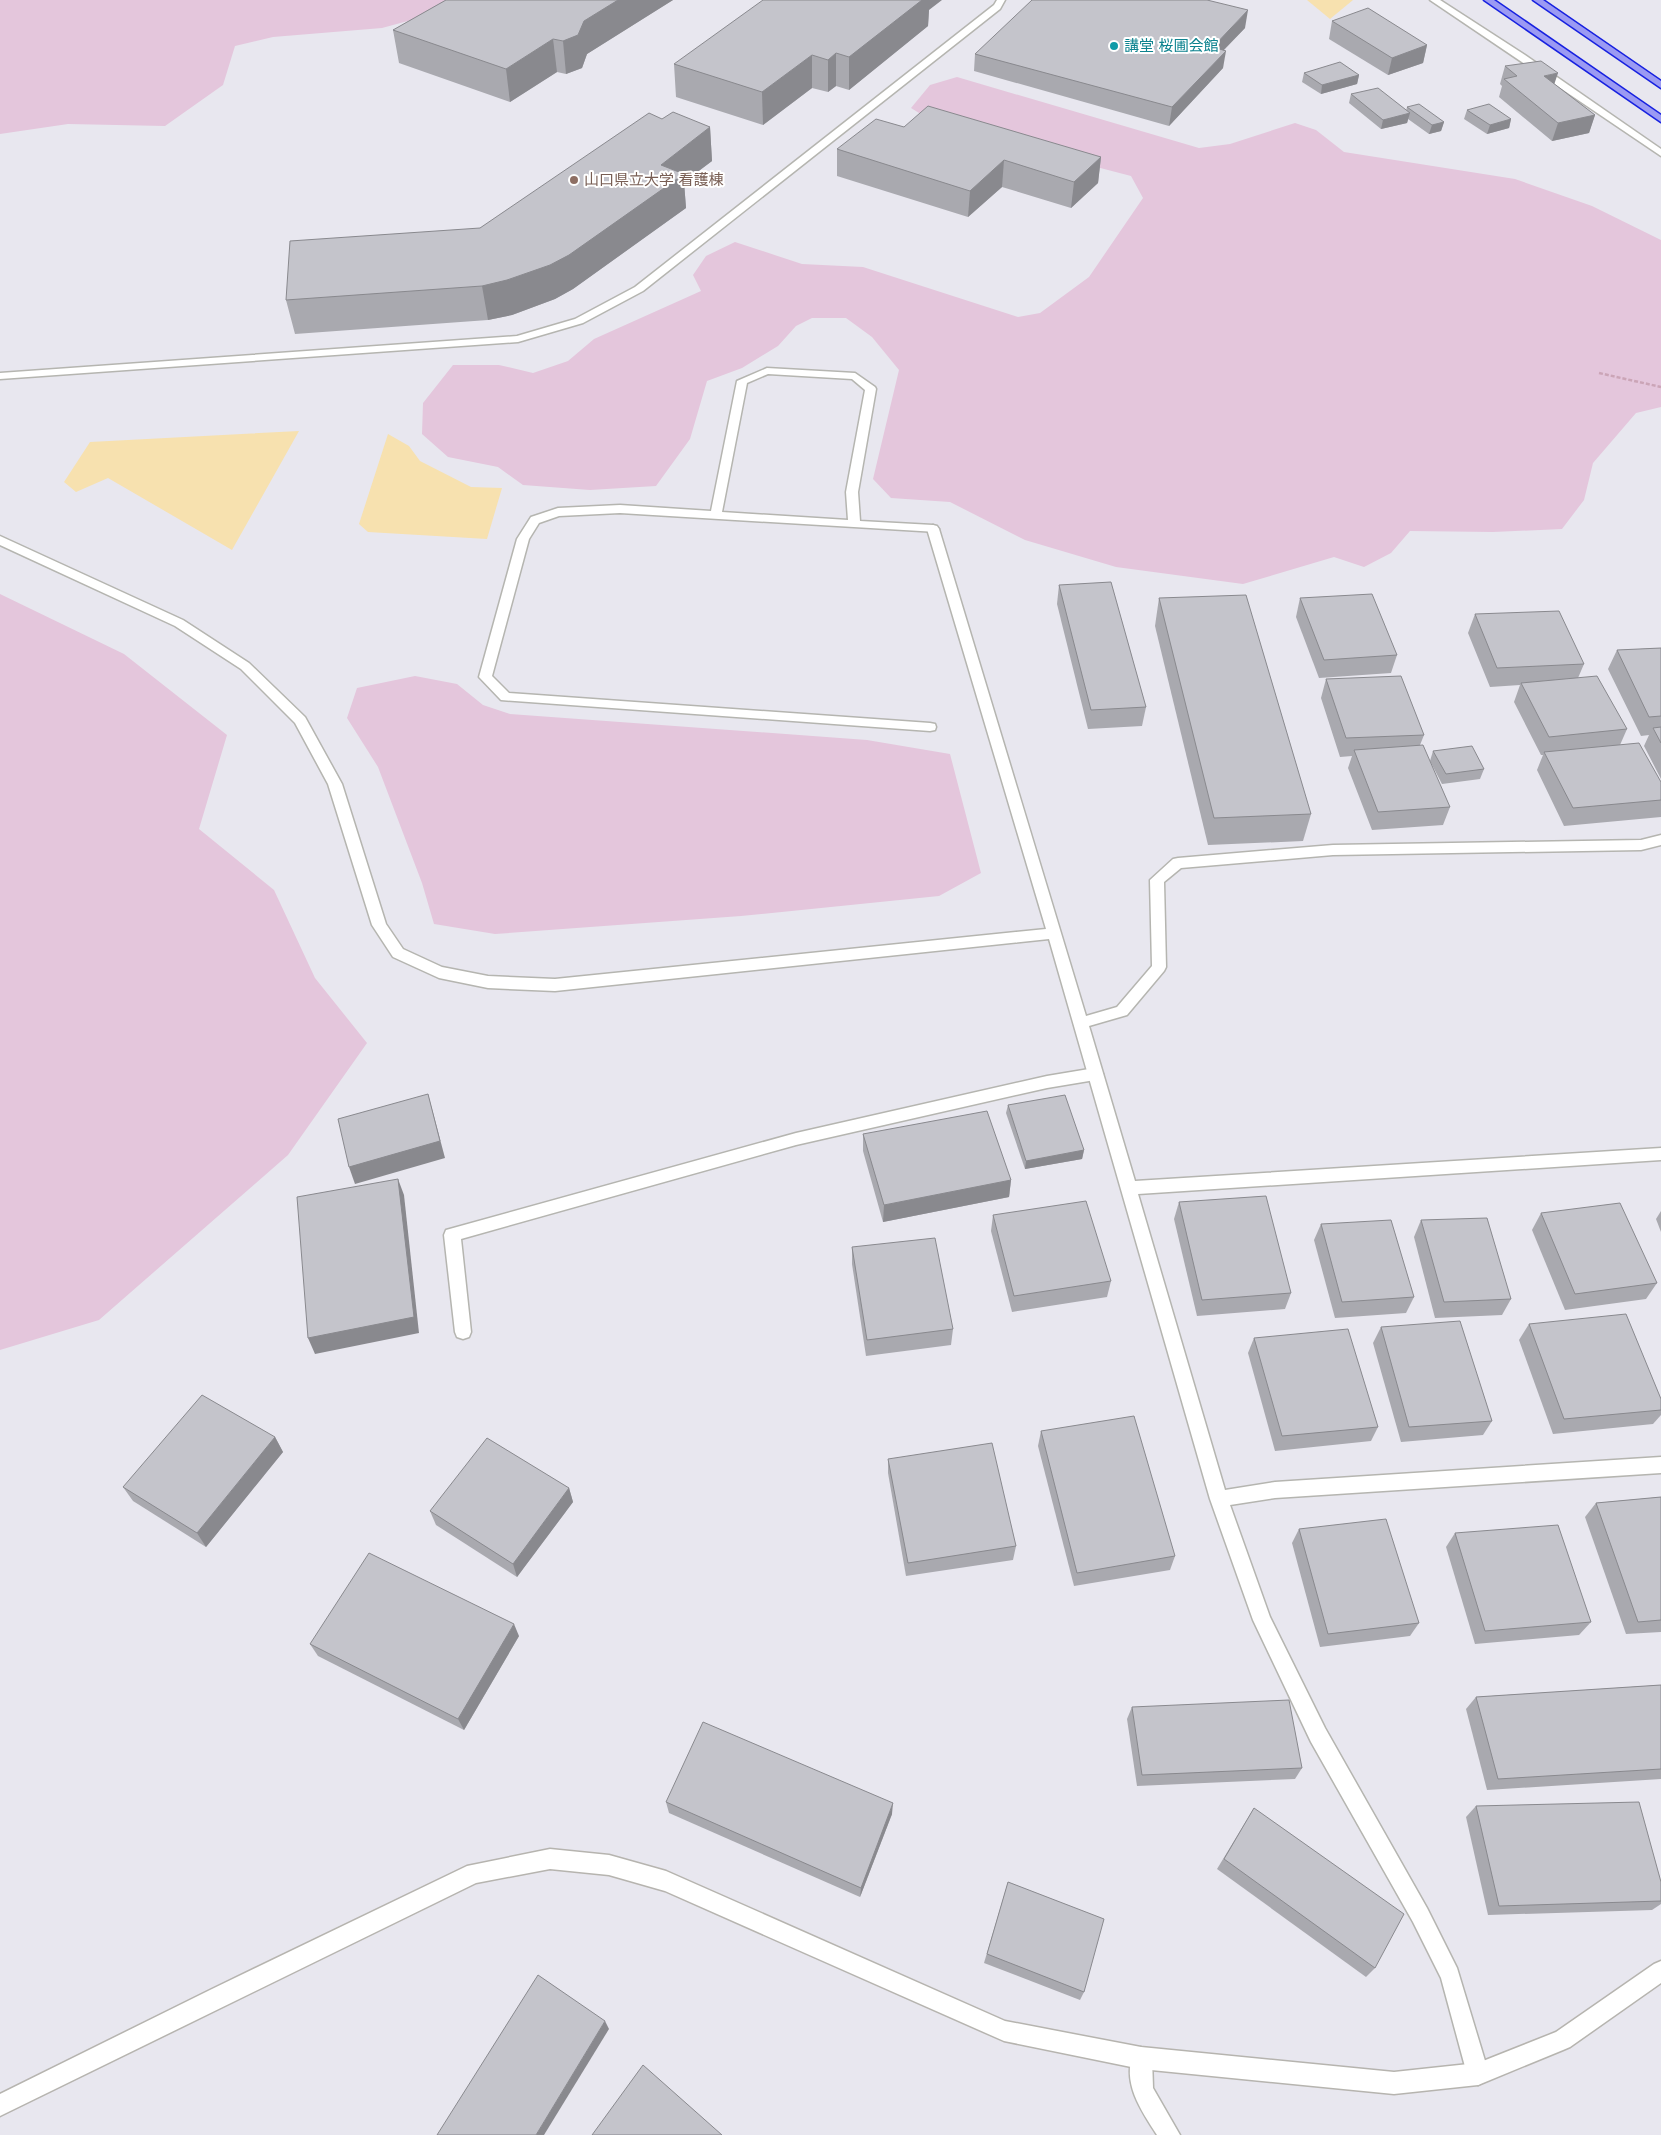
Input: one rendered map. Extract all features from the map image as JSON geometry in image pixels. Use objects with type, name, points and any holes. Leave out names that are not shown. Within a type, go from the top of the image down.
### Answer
[{"type":"highway","points":[[1488,0],[1661,119]]},
{"type":"highway","points":[[1537,0],[1661,85]]},
{"type":"street","points":[[0,376],[518,339],[579,321],[639,289],[997,7],[1001,0]]},
{"type":"street","points":[[1434,0],[1522,56],[1661,153]]},
{"type":"street","points":[[716,515],[742,381],[767,371],[855,376],[871,389],[852,492],[854,524]]},
{"type":"street","points":[[930,727],[506,697],[485,677],[523,539],[535,520],[558,512],[620,509],[933,530],[1081,1023],[1219,1499],[1262,1620],[1318,1735],[1420,1915],[1450,1975],[1478,2074]]},
{"type":"street","points":[[0,540],[179,623],[245,666],[300,720],[335,784],[379,925],[398,953],[439,972],[488,982],[555,984],[1054,933]]},
{"type":"street","points":[[1081,1023],[1122,1011],[1159,966],[1156,880],[1178,863],[1333,850],[1641,845],[1661,840]]},
{"type":"street","points":[[463,1332],[452,1235],[796,1140],[1047,1082],[1095,1074]]},
{"type":"street","points":[[1128,1188],[1661,1154]]},
{"type":"street","points":[[1219,1499],[1275,1490],[1661,1466]]},
{"type":"street","points":[[0,2105],[237,1987],[474,1873],[550,1859],[609,1865],[666,1881],[1004,2031],[1141,2058],[1394,2083],[1478,2074],[1563,2040],[1661,1971]]},
{"type":"street","points":[[1141,2058],[1142,2091],[1169,2135]]},
{"type":"path","points":[[1600,373],[1661,387]]},
{"type":"shaded area","points":[[0,0],[468,0],[452,9],[382,28],[273,37],[235,46],[223,85],[165,126],[68,124],[0,134]]},
{"type":"shaded area","points":[[1307,0],[1353,0],[1330,19]]},
{"type":"shaded area","points":[[957,77],[1199,148],[1230,144],[1295,123],[1316,130],[1344,152],[1515,179],[1592,206],[1661,240],[1661,407],[1636,413],[1593,463],[1584,500],[1562,529],[1493,532],[1410,531],[1391,553],[1364,567],[1334,557],[1243,584],[1116,567],[1025,540],[950,502],[891,498],[873,479],[899,370],[872,337],[846,318],[812,318],[796,326],[778,346],[742,368],[707,381],[690,439],[656,486],[590,490],[523,485],[498,467],[448,457],[422,434],[423,403],[453,365],[499,365],[533,373],[568,361],[594,339],[701,291],[693,275],[706,256],[735,242],[802,264],[863,267],[1018,317],[1040,313],[1089,277],[1143,198],[1131,176],[940,126],[911,108],[930,85]]},
{"type":"shaded area","points":[[299,431],[232,550],[108,478],[76,492],[64,482],[90,442]]},
{"type":"shaded area","points":[[388,434],[409,446],[420,461],[471,487],[502,488],[487,539],[368,532],[359,524]]},
{"type":"shaded area","points":[[0,594],[124,654],[227,735],[199,829],[274,890],[315,978],[367,1043],[288,1155],[99,1320],[0,1350]]},
{"type":"shaded area","points":[[415,676],[457,684],[483,705],[510,714],[867,740],[950,754],[981,873],[939,896],[741,916],[495,934],[434,924],[422,883],[378,767],[347,718],[357,688]]},
{"type":"building","points":[[446,0],[618,0],[584,21],[578,35],[563,41],[553,39],[506,69],[393,30]]},
{"type":"building","points":[[763,0],[922,0],[849,57],[836,53],[828,60],[812,55],[762,92],[674,64]]},
{"type":"building","name":"講堂 桜圃会館","points":[[1032,0],[1207,0],[1248,10],[1213,47],[1226,51],[1172,107],[975,54]]},
{"type":"building","points":[[1368,8],[1427,45],[1392,58],[1332,21]]},
{"type":"building","points":[[1541,61],[1558,73],[1544,76],[1595,115],[1558,123],[1504,79],[1517,76],[1505,66]]},
{"type":"building","points":[[1340,62],[1359,75],[1322,85],[1304,73]]},
{"type":"building","points":[[1378,88],[1410,113],[1383,120],[1351,94]]},
{"type":"building","points":[[1419,104],[1444,122],[1432,125],[1407,107]]},
{"type":"building","points":[[1489,104],[1511,119],[1490,125],[1467,110]]},
{"type":"building","points":[[928,106],[1101,157],[1074,182],[1004,160],[970,191],[837,149],[876,119],[904,127]]},
{"type":"building","points":[[673,112],[710,127],[661,165],[684,174],[569,255],[550,265],[507,280],[482,286],[286,300],[290,241],[480,228],[649,113],[662,119]]},
{"type":"building","points":[[1111,582],[1146,707],[1091,710],[1059,585]]},
{"type":"building","points":[[1372,594],[1397,655],[1324,660],[1300,598]]},
{"type":"building","points":[[1246,595],[1311,814],[1214,818],[1159,598]]},
{"type":"building","points":[[1559,611],[1584,664],[1497,668],[1475,614]]},
{"type":"building","points":[[1661,648],[1661,716],[1649,717],[1617,650]]},
{"type":"building","points":[[1401,676],[1424,735],[1346,738],[1326,679]]},
{"type":"building","points":[[1597,676],[1627,729],[1549,737],[1521,683]]},
{"type":"building","points":[[1661,727],[1661,743],[1653,728]]},
{"type":"building","points":[[1639,743],[1661,782],[1661,800],[1573,808],[1544,752]]},
{"type":"building","points":[[1423,745],[1450,807],[1378,812],[1354,750]]},
{"type":"building","points":[[1472,746],[1484,769],[1446,774],[1433,751]]},
{"type":"building","points":[[428,1094],[440,1141],[349,1167],[338,1119]]},
{"type":"building","points":[[1065,1095],[1084,1150],[1026,1161],[1008,1105]]},
{"type":"building","points":[[987,1111],[1011,1180],[884,1205],[863,1134]]},
{"type":"building","points":[[398,1179],[414,1317],[308,1338],[297,1197]]},
{"type":"building","points":[[1266,1196],[1291,1293],[1202,1300],[1179,1202]]},
{"type":"building","points":[[1086,1201],[1111,1281],[1014,1296],[993,1215]]},
{"type":"building","points":[[1620,1203],[1657,1283],[1575,1294],[1541,1213]]},
{"type":"building","points":[[1487,1218],[1511,1299],[1444,1302],[1421,1220]]},
{"type":"building","points":[[1391,1220],[1414,1297],[1342,1302],[1321,1224]]},
{"type":"building","points":[[935,1238],[953,1329],[867,1340],[852,1247]]},
{"type":"building","points":[[1626,1314],[1661,1399],[1661,1410],[1564,1419],[1529,1324]]},
{"type":"building","points":[[1460,1321],[1492,1421],[1409,1427],[1381,1327]]},
{"type":"building","points":[[1348,1329],[1378,1427],[1282,1436],[1254,1338]]},
{"type":"building","points":[[202,1395],[275,1437],[197,1533],[123,1487]]},
{"type":"building","points":[[1134,1416],[1175,1556],[1077,1573],[1041,1431]]},
{"type":"building","points":[[487,1438],[569,1488],[513,1564],[430,1511]]},
{"type":"building","points":[[992,1443],[1016,1546],[908,1563],[888,1459]]},
{"type":"building","points":[[1661,1497],[1661,1620],[1638,1622],[1596,1503]]},
{"type":"building","points":[[1386,1519],[1419,1623],[1328,1634],[1299,1529]]},
{"type":"building","points":[[1558,1525],[1591,1622],[1485,1631],[1455,1533]]},
{"type":"building","points":[[369,1553],[514,1624],[458,1719],[310,1644]]},
{"type":"building","points":[[1661,1685],[1661,1769],[1498,1779],[1476,1697]]},
{"type":"building","points":[[1289,1700],[1302,1768],[1142,1775],[1132,1707]]},
{"type":"building","points":[[703,1722],[893,1803],[861,1888],[666,1802]]},
{"type":"building","points":[[1639,1802],[1661,1882],[1661,1901],[1499,1906],[1476,1806]]},
{"type":"building","points":[[1254,1808],[1404,1914],[1375,1968],[1224,1859]]},
{"type":"building","points":[[1008,1882],[1104,1919],[1084,1992],[987,1954]]},
{"type":"building","points":[[538,1975],[605,2021],[536,2135],[437,2135]]},
{"type":"building","points":[[643,2065],[722,2135],[592,2135]]},
{"type":"place","name":"講堂 桜圃会館","points":[[1114,46]]},
{"type":"place","name":"山口県立大学 看護棟","points":[[574,180]]}]
